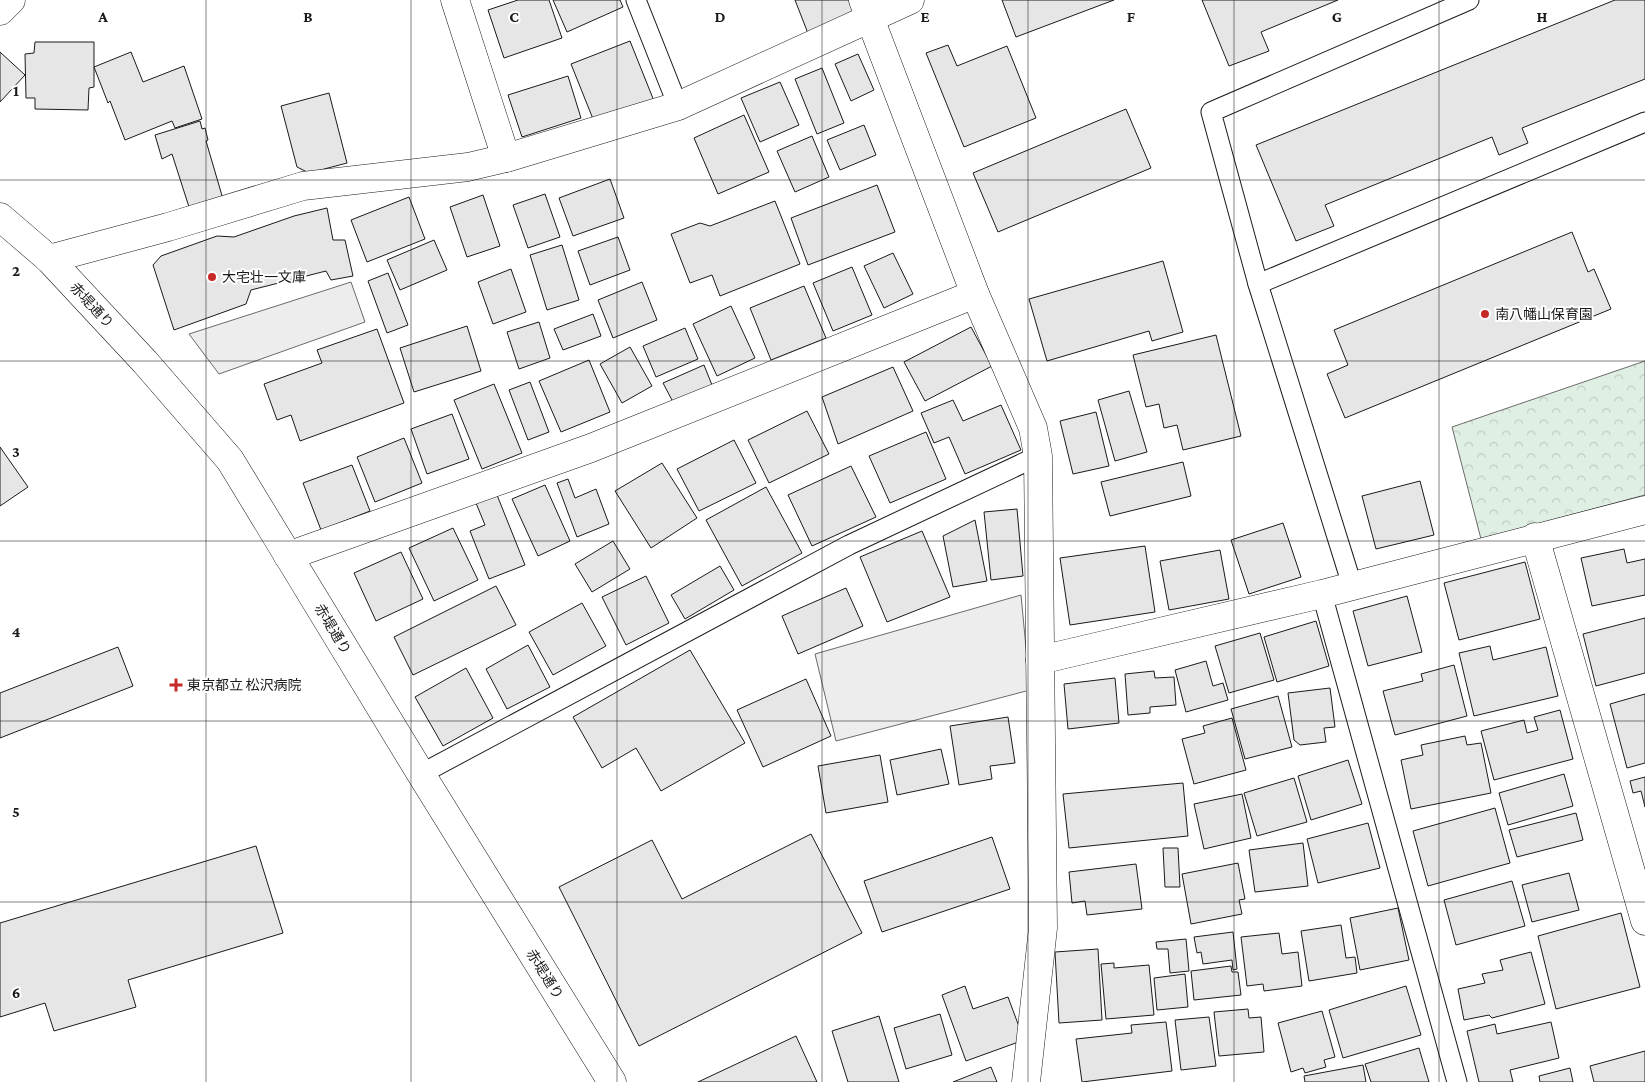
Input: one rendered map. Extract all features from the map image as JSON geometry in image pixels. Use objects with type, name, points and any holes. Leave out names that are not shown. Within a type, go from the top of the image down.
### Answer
[{"type":"street","points":[[0,11],[11,0]]},
{"type":"street","points":[[455,0],[506,158]]},
{"type":"street","points":[[49,259],[168,227],[303,186],[468,167],[506,158],[678,106],[866,10],[910,0]]},
{"type":"street","points":[[866,10],[975,294],[1033,428],[1038,456],[1043,928],[1026,1082]]},
{"type":"street","name":"赤堤通り","points":[[0,217],[49,259],[145,362],[230,460],[421,774],[612,1082]]},
{"type":"street","points":[[288,556],[591,448],[975,294]]},
{"type":"street","points":[[1040,660],[1322,594],[1535,537],[1645,510]]},
{"type":"street","points":[[1535,537],[1645,921]]},
{"type":"lane","points":[[636,0],[678,106]]},
{"type":"lane","points":[[1352,585],[1258,284],[1210,112],[1469,0]]},
{"type":"lane","points":[[1258,284],[1645,122]]},
{"type":"lane","points":[[421,774],[849,545],[1038,456]]},
{"type":"lane","points":[[1322,594],[1457,1082]]},
{"type":"green space","points":[[1645,361],[1645,495],[1481,539],[1452,427]]},
{"type":"shaded area","points":[[351,282],[365,322],[219,374],[189,334]]},
{"type":"shaded area","points":[[1021,595],[1030,690],[836,741],[815,654]]},
{"type":"building","points":[[518,0],[549,0],[562,38],[504,58],[488,10]]},
{"type":"building","points":[[553,0],[620,0],[623,7],[567,32]]},
{"type":"building","points":[[795,0],[854,0],[859,17],[809,36]]},
{"type":"building","points":[[1002,0],[1114,0],[1016,37]]},
{"type":"building","points":[[1202,0],[1338,0],[1261,32],[1269,51],[1229,66]]},
{"type":"building","points":[[1615,0],[1645,0],[1645,79],[1522,128],[1528,143],[1499,155],[1492,137],[1325,205],[1334,226],[1296,241],[1256,145]]},
{"type":"building","points":[[630,41],[654,101],[595,124],[571,64]]},
{"type":"building","points":[[35,42],[94,42],[94,87],[89,88],[88,110],[35,109],[35,98],[26,98],[25,54],[34,53]]},
{"type":"building","points":[[948,45],[957,66],[1007,46],[1036,118],[964,147],[926,53]]},
{"type":"building","points":[[0,52],[25,75],[0,102]]},
{"type":"building","points":[[131,52],[143,82],[184,66],[202,119],[175,128],[172,121],[125,140],[94,67]]},
{"type":"building","points":[[858,54],[874,90],[851,101],[835,64]]},
{"type":"building","points":[[822,68],[844,123],[817,134],[795,79]]},
{"type":"building","points":[[568,76],[581,118],[522,137],[508,95]]},
{"type":"building","points":[[780,82],[799,125],[760,142],[741,98]]},
{"type":"building","points":[[329,93],[347,163],[309,173],[297,167],[281,106]]},
{"type":"building","points":[[1126,109],[1151,168],[998,232],[973,173]]},
{"type":"building","points":[[744,115],[769,172],[718,194],[694,138]]},
{"type":"building","points":[[200,121],[202,129],[205,128],[208,140],[206,141],[223,199],[189,207],[172,154],[162,159],[155,135]]},
{"type":"building","points":[[864,125],[876,155],[840,170],[827,140]]},
{"type":"building","points":[[812,136],[829,177],[795,192],[777,151]]},
{"type":"building","points":[[610,179],[624,218],[573,236],[559,198]]},
{"type":"building","points":[[877,185],[895,232],[808,265],[791,218]]},
{"type":"building","points":[[545,194],[560,237],[528,248],[513,205]]},
{"type":"building","points":[[483,195],[500,246],[467,257],[450,207]]},
{"type":"building","points":[[409,197],[425,239],[367,262],[351,220]]},
{"type":"building","points":[[775,201],[800,264],[720,296],[712,275],[690,283],[671,234],[700,223],[710,226]]},
{"type":"building","points":[[327,208],[333,240],[345,240],[353,276],[331,280],[326,271],[251,290],[246,304],[174,330],[153,265],[161,256],[217,236],[234,237],[294,216]]},
{"type":"building","points":[[1572,232],[1588,272],[1594,269],[1611,309],[1345,418],[1327,374],[1348,365],[1334,330]]},
{"type":"building","points":[[618,237],[630,270],[590,285],[578,251]]},
{"type":"building","points":[[434,240],[447,270],[400,290],[387,260]]},
{"type":"building","points":[[562,245],[579,300],[547,310],[530,255]]},
{"type":"building","points":[[893,253],[913,294],[884,308],[864,266]]},
{"type":"building","points":[[1163,261],[1183,332],[1152,341],[1149,331],[1047,361],[1029,299]]},
{"type":"building","points":[[852,267],[872,315],[833,331],[813,283]]},
{"type":"building","points":[[511,269],[526,312],[493,324],[478,282]]},
{"type":"building","points":[[388,273],[408,325],[387,333],[368,281]]},
{"type":"building","points":[[642,282],[657,320],[613,338],[598,300]]},
{"type":"building","points":[[804,286],[826,338],[771,360],[750,308]]},
{"type":"building","points":[[731,306],[755,358],[717,376],[693,324]]},
{"type":"building","points":[[593,314],[601,336],[563,350],[554,329]]},
{"type":"building","points":[[539,322],[550,358],[519,369],[507,332]]},
{"type":"building","points":[[467,326],[481,371],[414,392],[400,348]]},
{"type":"building","points":[[971,327],[992,366],[925,401],[904,362]]},
{"type":"building","points":[[685,328],[698,359],[656,377],[643,346]]},
{"type":"building","points":[[377,329],[404,403],[300,441],[291,415],[277,420],[264,384],[322,363],[317,350]]},
{"type":"building","points":[[1216,335],[1241,436],[1183,450],[1177,425],[1164,428],[1159,404],[1146,407],[1133,355]]},
{"type":"building","points":[[630,347],[652,386],[622,403],[600,364]]},
{"type":"building","points":[[589,360],[610,412],[561,432],[539,381]]},
{"type":"building","points":[[704,365],[712,385],[673,402],[663,383]]},
{"type":"building","points":[[893,367],[913,411],[838,444],[822,397]]},
{"type":"building","points":[[530,382],[549,432],[528,440],[509,390]]},
{"type":"building","points":[[494,384],[522,453],[482,469],[454,400]]},
{"type":"building","points":[[1129,391],[1147,452],[1115,461],[1098,400]]},
{"type":"building","points":[[953,400],[963,421],[1001,405],[1021,450],[965,474],[949,437],[934,443],[921,413]]},
{"type":"building","points":[[807,411],[829,454],[769,483],[748,440]]},
{"type":"building","points":[[1096,412],[1109,466],[1073,474],[1060,421]]},
{"type":"building","points":[[452,414],[469,459],[427,474],[411,429]]},
{"type":"building","points":[[926,432],[946,479],[890,503],[869,456]]},
{"type":"building","points":[[404,438],[422,483],[375,502],[357,457]]},
{"type":"building","points":[[734,440],[756,483],[699,511],[677,469]]},
{"type":"building","points":[[0,447],[28,487],[0,506]]},
{"type":"building","points":[[1183,462],[1191,496],[1110,516],[1101,482]]},
{"type":"building","points":[[662,463],[697,518],[651,548],[615,491]]},
{"type":"building","points":[[352,465],[370,511],[321,530],[303,483]]},
{"type":"building","points":[[851,466],[876,517],[812,546],[788,495]]},
{"type":"building","points":[[568,479],[575,498],[596,489],[609,524],[577,537],[557,483]]},
{"type":"building","points":[[1420,481],[1434,535],[1376,549],[1362,496]]},
{"type":"building","points":[[545,485],[570,541],[538,556],[512,499]]},
{"type":"building","points":[[766,487],[802,553],[742,586],[706,520]]},
{"type":"building","points":[[497,495],[525,565],[489,579],[470,531],[485,525],[476,503]]},
{"type":"building","points":[[1017,509],[1023,576],[991,580],[984,512]]},
{"type":"building","points":[[975,520],[987,581],[953,587],[943,536]]},
{"type":"building","points":[[1283,523],[1301,577],[1249,594],[1231,540]]},
{"type":"building","points":[[453,528],[478,580],[434,601],[409,548]]},
{"type":"building","points":[[922,531],[950,597],[887,622],[860,557]]},
{"type":"building","points":[[613,541],[630,569],[592,592],[575,564]]},
{"type":"building","points":[[1145,546],[1155,612],[1070,625],[1060,558]]},
{"type":"building","points":[[1624,549],[1627,563],[1645,559],[1645,595],[1592,606],[1581,558]]},
{"type":"building","points":[[1220,550],[1229,599],[1169,610],[1160,561]]},
{"type":"building","points":[[401,552],[423,599],[376,621],[354,573]]},
{"type":"building","points":[[1525,562],[1540,619],[1459,640],[1444,583]]},
{"type":"building","points":[[720,566],[734,590],[685,619],[671,595]]},
{"type":"building","points":[[646,576],[669,623],[626,645],[602,597]]},
{"type":"building","points":[[496,586],[516,625],[413,675],[394,637]]},
{"type":"building","points":[[846,588],[863,626],[798,654],[782,616]]},
{"type":"building","points":[[1407,596],[1422,652],[1368,666],[1353,611]]},
{"type":"building","points":[[582,603],[606,646],[553,675],[529,632]]},
{"type":"building","points":[[1645,618],[1645,673],[1596,686],[1583,634]]},
{"type":"building","points":[[1316,621],[1329,666],[1277,682],[1264,637]]},
{"type":"building","points":[[1260,633],[1274,680],[1229,693],[1215,646]]},
{"type":"building","points":[[528,645],[550,687],[507,709],[486,669]]},
{"type":"building","points":[[1490,646],[1493,660],[1546,647],[1558,696],[1474,716],[1459,653]]},
{"type":"building","points":[[118,647],[133,686],[0,738],[0,693]]},
{"type":"building","points":[[690,650],[745,743],[661,791],[636,748],[602,768],[573,717]]},
{"type":"building","points":[[1206,661],[1213,686],[1223,683],[1228,700],[1186,712],[1175,670]]},
{"type":"building","points":[[1454,665],[1467,716],[1395,735],[1383,691],[1423,681],[1421,674]]},
{"type":"building","points":[[466,668],[493,718],[443,746],[415,697]]},
{"type":"building","points":[[1154,671],[1155,678],[1174,677],[1176,705],[1150,707],[1150,713],[1128,715],[1125,674]]},
{"type":"building","points":[[1115,678],[1119,723],[1068,729],[1064,684]]},
{"type":"building","points":[[806,679],[831,736],[763,767],[737,710]]},
{"type":"building","points":[[1330,688],[1335,727],[1324,728],[1326,742],[1300,745],[1294,740],[1288,693]]},
{"type":"building","points":[[1645,694],[1645,763],[1627,768],[1610,704]]},
{"type":"building","points":[[1278,696],[1292,747],[1245,759],[1231,709]]},
{"type":"building","points":[[1560,710],[1573,759],[1494,780],[1481,731],[1524,720],[1527,733],[1538,730],[1534,717]]},
{"type":"building","points":[[1008,717],[1015,763],[990,766],[992,779],[959,785],[950,726]]},
{"type":"building","points":[[1232,718],[1246,770],[1194,784],[1182,739],[1205,733],[1203,726]]},
{"type":"building","points":[[1465,736],[1467,745],[1481,743],[1491,793],[1411,809],[1401,760],[1423,755],[1421,745]]},
{"type":"building","points":[[941,749],[949,784],[897,795],[890,760]]},
{"type":"building","points":[[880,755],[888,802],[826,813],[818,766]]},
{"type":"building","points":[[1348,760],[1362,804],[1311,820],[1298,776]]},
{"type":"building","points":[[1564,774],[1573,806],[1508,825],[1499,793]]},
{"type":"building","points":[[1645,777],[1645,807],[1641,791],[1633,793],[1630,781]]},
{"type":"building","points":[[1294,778],[1307,822],[1257,836],[1244,793]]},
{"type":"building","points":[[1183,783],[1188,836],[1069,848],[1063,794]]},
{"type":"building","points":[[1242,794],[1251,838],[1204,849],[1194,804]]},
{"type":"building","points":[[1495,808],[1510,863],[1428,886],[1413,831]]},
{"type":"building","points":[[1576,813],[1583,840],[1517,857],[1509,830]]},
{"type":"building","points":[[1368,823],[1380,868],[1318,883],[1307,839]]},
{"type":"building","points":[[811,834],[862,933],[639,1046],[559,887],[652,840],[682,899]]},
{"type":"building","points":[[992,837],[1010,889],[882,932],[864,881]]},
{"type":"building","points":[[1303,843],[1308,886],[1255,892],[1249,850]]},
{"type":"building","points":[[256,846],[283,933],[128,980],[136,1007],[54,1031],[45,1003],[0,1017],[0,923]]},
{"type":"building","points":[[1163,848],[1178,848],[1180,887],[1165,887]]},
{"type":"building","points":[[1238,863],[1245,899],[1239,900],[1242,914],[1191,924],[1182,874]]},
{"type":"building","points":[[1136,864],[1142,909],[1087,915],[1085,901],[1072,903],[1069,872]]},
{"type":"building","points":[[1569,873],[1579,910],[1532,922],[1522,885]]},
{"type":"building","points":[[1512,881],[1525,926],[1456,945],[1444,900]]},
{"type":"building","points":[[1398,908],[1409,960],[1360,970],[1350,918]]},
{"type":"building","points":[[1621,913],[1640,987],[1556,1009],[1538,936]]},
{"type":"building","points":[[1341,925],[1346,958],[1355,957],[1357,973],[1309,981],[1301,931]]},
{"type":"building","points":[[1233,932],[1237,969],[1233,970],[1232,960],[1203,964],[1201,952],[1197,953],[1194,937]]},
{"type":"building","points":[[1279,933],[1282,954],[1298,952],[1302,986],[1264,991],[1263,984],[1247,986],[1241,937]]},
{"type":"building","points":[[1186,939],[1189,971],[1170,973],[1168,949],[1157,949],[1156,942]]},
{"type":"building","points":[[1098,949],[1102,1020],[1059,1023],[1055,952]]},
{"type":"building","points":[[1531,952],[1545,1004],[1492,1018],[1489,1015],[1464,1020],[1458,989],[1485,983],[1482,974],[1503,970],[1500,960]]},
{"type":"building","points":[[1114,963],[1114,968],[1149,965],[1154,1015],[1106,1019],[1101,964]]},
{"type":"building","points":[[1231,966],[1232,972],[1238,972],[1241,995],[1194,1000],[1191,971]]},
{"type":"building","points":[[1185,974],[1188,1007],[1157,1010],[1154,978]]},
{"type":"building","points":[[965,986],[973,1009],[1008,997],[1024,1040],[966,1061],[942,995]]},
{"type":"building","points":[[1406,986],[1421,1035],[1343,1058],[1329,1010]]},
{"type":"building","points":[[1248,1009],[1249,1018],[1261,1017],[1264,1052],[1219,1056],[1214,1012]]},
{"type":"building","points":[[1322,1011],[1335,1057],[1324,1060],[1326,1067],[1305,1073],[1303,1068],[1291,1072],[1278,1023]]},
{"type":"building","points":[[940,1014],[952,1055],[906,1069],[894,1028]]},
{"type":"building","points":[[879,1016],[899,1082],[848,1082],[832,1031]]},
{"type":"building","points":[[1209,1017],[1216,1066],[1181,1070],[1175,1020]]},
{"type":"building","points":[[1166,1022],[1172,1071],[1082,1082],[1076,1039],[1132,1033],[1131,1025]]},
{"type":"building","points":[[1551,1022],[1559,1058],[1510,1070],[1513,1082],[1479,1082],[1467,1031],[1495,1024],[1497,1034]]},
{"type":"building","points":[[796,1036],[817,1082],[698,1082]]},
{"type":"building","points":[[1419,1048],[1429,1082],[1371,1082],[1365,1064]]},
{"type":"building","points":[[1645,1051],[1645,1082],[1594,1082],[1590,1066]]},
{"type":"building","points":[[1363,1065],[1366,1082],[1305,1082],[1304,1076]]},
{"type":"building","points":[[991,1067],[997,1082],[953,1082]]},
{"type":"building","points":[[1570,1068],[1573,1082],[1540,1082],[1539,1076]]},
{"type":"place","name":"大宅壮一文庫","points":[[212,277]]},
{"type":"place","name":"南八幡山保育園","points":[[1485,314]]},
{"type":"place","name":"東京都立 松沢病院","points":[[176,685]]}]
